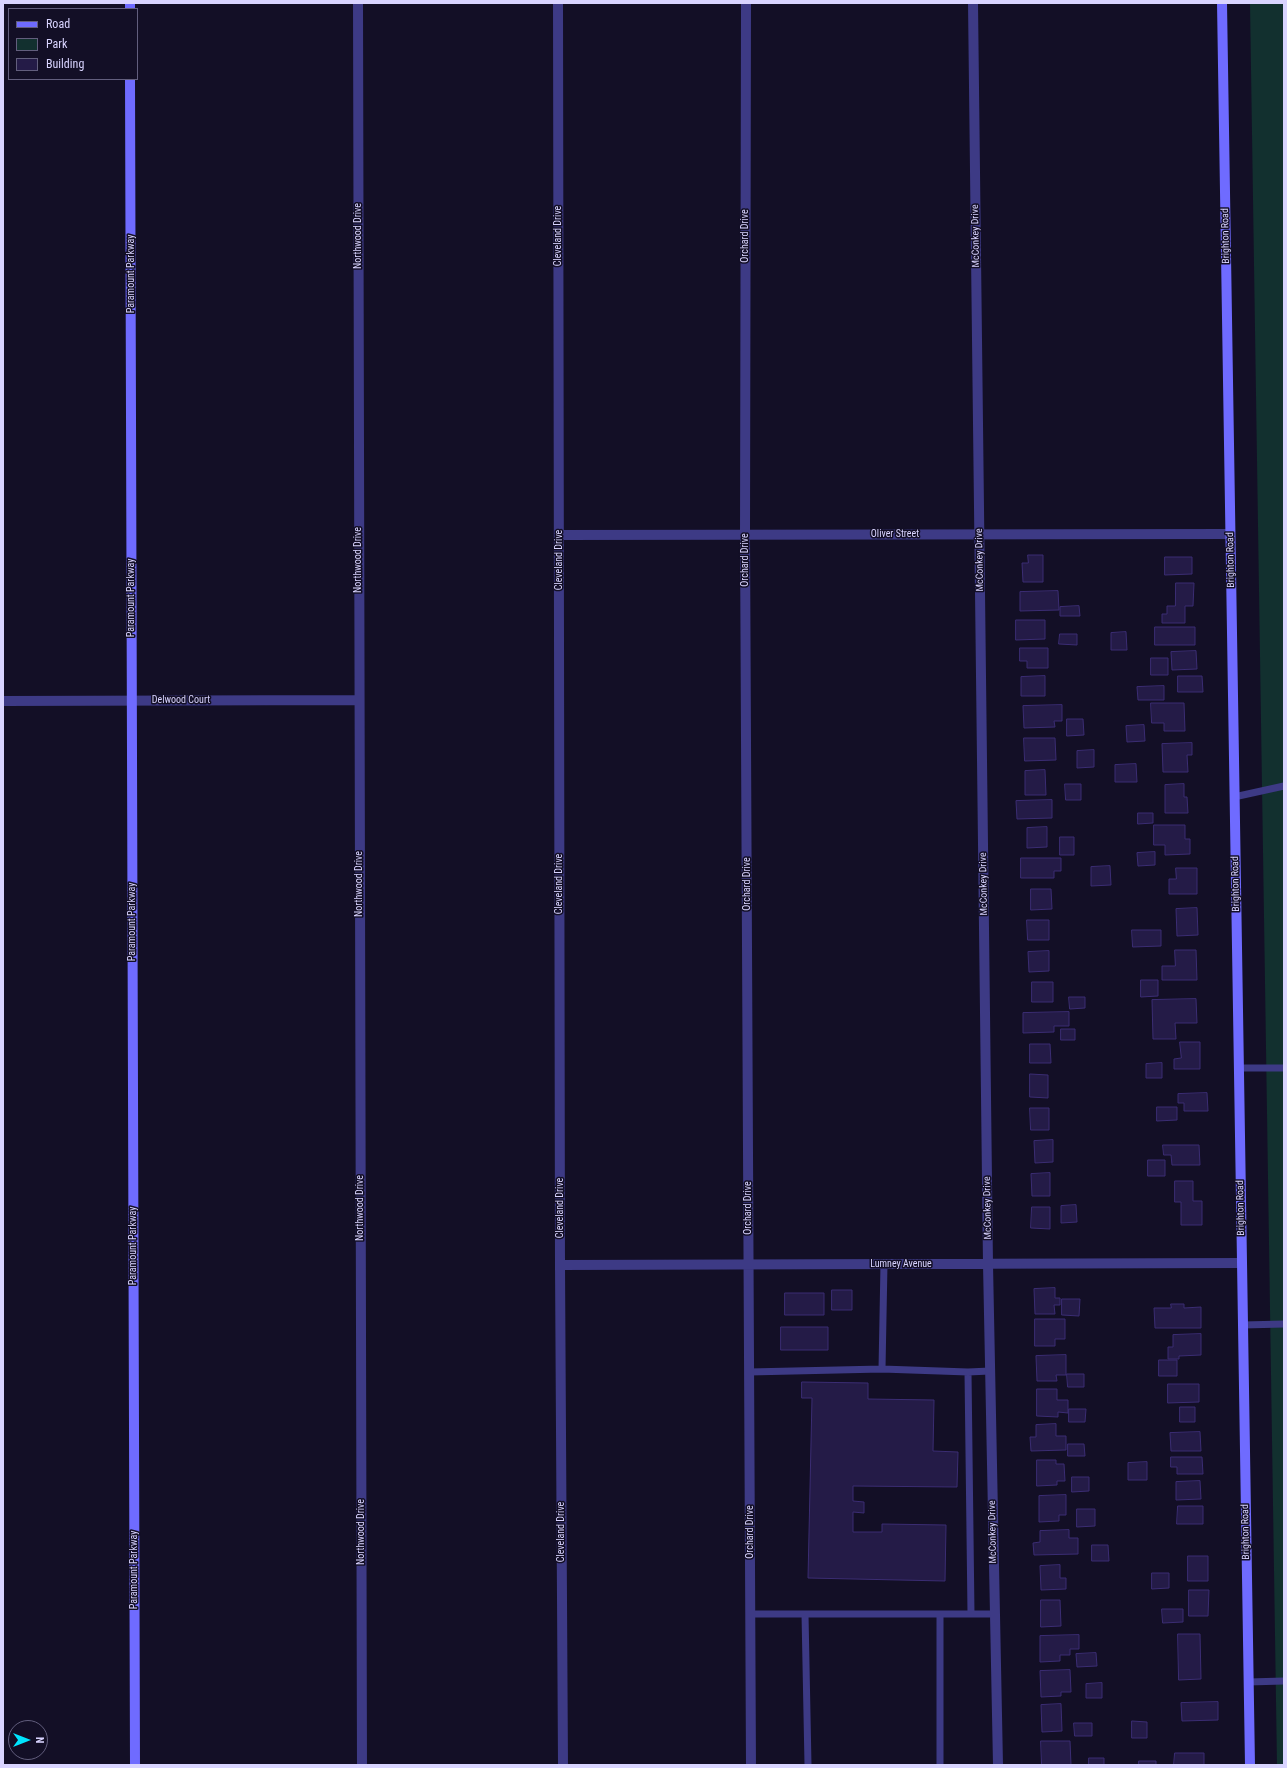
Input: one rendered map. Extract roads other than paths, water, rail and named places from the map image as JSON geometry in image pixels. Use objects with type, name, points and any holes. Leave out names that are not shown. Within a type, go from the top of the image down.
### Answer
[{"type":"street","name":"Northwood Drive","points":[[358,3],[358,700],[362,1765]]},
{"type":"street","name":"Cleveland Drive","points":[[558,3],[562,1765]]},
{"type":"street","name":"Orchard Drive","points":[[746,3],[745,535],[751,1765]]},
{"type":"street","name":"McConkey Drive","points":[[973,3],[988,1264],[998,1765]]},
{"type":"street","name":"Brighton Road","points":[[1222,3],[1250,1765]]},
{"type":"street","name":"Paramount Parkway","points":[[130,80],[135,1765]]},
{"type":"street","name":"Oliver Street","points":[[559,535],[1230,534]]},
{"type":"street","name":"Delwood Court","points":[[3,701],[358,700]]},
{"type":"street","name":"Lumney Avenue","points":[[560,1266],[1242,1263]]},
{"type":"lane","points":[[1234,797],[1284,786]]},
{"type":"lane","points":[[1239,1068],[1284,1068]]},
{"type":"lane","points":[[882,1369],[884,1264]]},
{"type":"lane","points":[[1243,1325],[1284,1324]]},
{"type":"lane","points":[[749,1372],[882,1369],[968,1372],[990,1370]]},
{"type":"lane","points":[[968,1372],[971,1614]]},
{"type":"lane","points":[[750,1614],[995,1614]]},
{"type":"lane","points":[[805,1614],[808,1765]]},
{"type":"lane","points":[[940,1614],[940,1765]]},
{"type":"lane","points":[[1248,1682],[1284,1680]]}]
